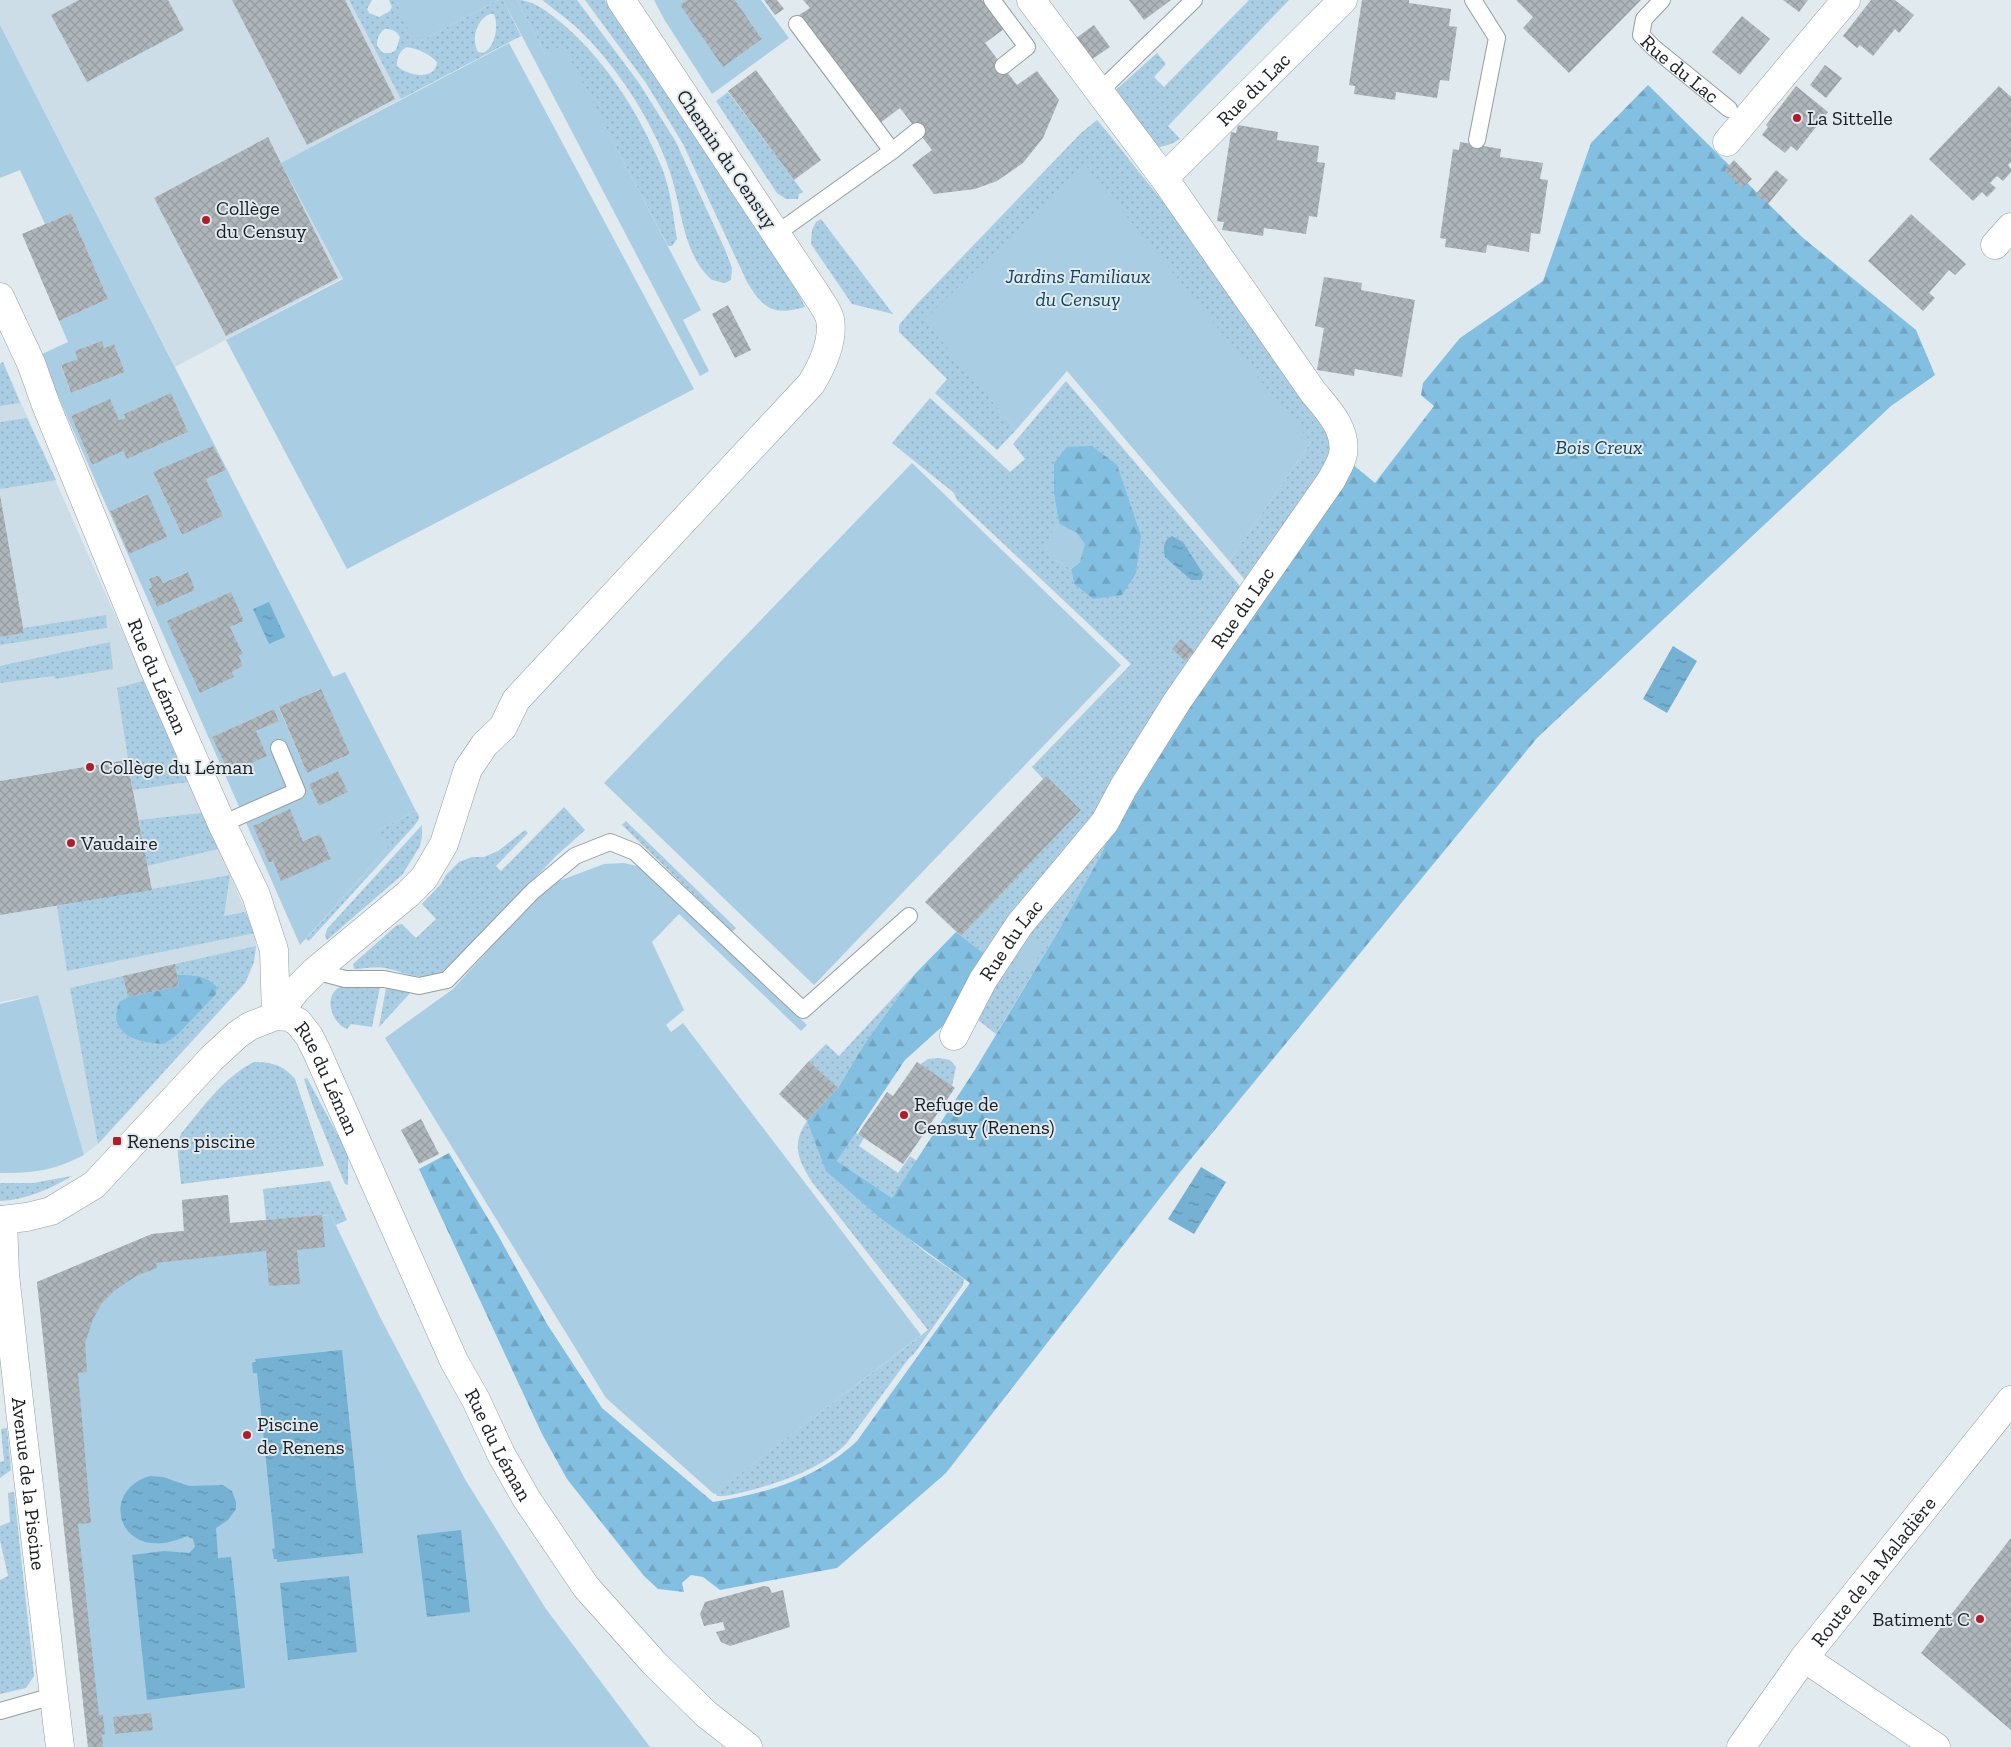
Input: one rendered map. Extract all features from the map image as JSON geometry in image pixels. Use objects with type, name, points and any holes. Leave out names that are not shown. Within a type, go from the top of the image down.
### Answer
[{"type":"street","name":"Chemin du Censuy","points":[[315,971],[408,894],[424,878],[444,844],[468,768],[485,744],[503,727],[516,700],[811,384],[820,369],[826,352],[830,319],[816,294],[621,0]]},
{"type":"street","name":"Rue du Lac","points":[[954,1036],[988,972],[1020,924],[1105,822],[1123,788],[1178,700],[1332,479],[1343,456],[1343,439],[1335,418],[1313,392],[1164,178],[1031,0]]},
{"type":"street","name":"Rue du Lac","points":[[1164,178],[1343,0]]},
{"type":"street","points":[[1727,142],[1846,0]]},
{"type":"street","name":"Rue du Léman","points":[[0,296],[30,363],[154,669],[222,824],[256,895],[274,950],[276,1016],[289,1017],[298,1022],[309,1036],[454,1360],[476,1400],[501,1454],[526,1498],[586,1587],[654,1663],[706,1714],[748,1747]]},
{"type":"street","points":[[2,1220],[51,1211],[94,1185],[212,1058],[237,1035],[257,1022],[276,1016],[297,989],[315,971]]},
{"type":"street","name":"Avenue de la Piscine","points":[[2,1220],[7,1294],[60,1747]]},
{"type":"street","name":"Route de la Maladière","points":[[1741,1747],[1804,1658],[2011,1400]]},
{"type":"street","points":[[1804,1658],[1936,1747]]},
{"type":"lane","points":[[992,0],[1027,47],[1003,66]]},
{"type":"lane","points":[[1099,92],[1194,0]]},
{"type":"lane","points":[[1472,0],[1497,38],[1477,140]]},
{"type":"lane","name":"Rue du Lac","points":[[1662,0],[1644,19],[1641,34],[1654,48],[1730,109]]},
{"type":"lane","points":[[797,24],[892,151]]},
{"type":"lane","points":[[776,234],[917,131]]},
{"type":"lane","points":[[222,824],[298,791],[279,748]]},
{"type":"lane","points":[[315,971],[345,979],[384,979],[420,986],[448,980],[533,891],[575,856],[610,842],[635,852],[803,1010],[909,916]]},
{"type":"lane","points":[[0,1711],[53,1696]]},
{"type":"shaded area","name":"Collège du Censuy","points":[[0,0],[349,0],[401,99],[282,163],[342,278],[175,367],[0,25]]},
{"type":"shaded area","name":"Collège du Léman","points":[[3,362],[255,933],[254,962],[245,983],[98,1144],[84,1155],[38,995],[0,1002],[0,364]]},
{"type":"green space","points":[[349,0],[372,0],[367,9],[369,13],[379,17],[390,11],[392,7],[389,0],[398,0],[398,6],[421,41],[498,0],[503,0],[521,36],[401,99]],"holes":[[[490,14],[494,14],[496,24],[495,36],[487,50],[483,53],[478,52],[475,41],[476,30],[481,21]],[[385,29],[392,30],[400,37],[396,50],[391,53],[383,53],[377,46],[377,41]],[[407,47],[427,54],[437,62],[435,68],[432,72],[420,75],[407,72],[397,66],[400,52]]]},
{"type":"green space","points":[[398,0],[498,0],[421,41],[412,34],[405,23],[399,11]]},
{"type":"green space","points":[[503,0],[517,0],[545,54],[563,45],[701,310],[683,320],[709,371],[700,376]]},
{"type":"green space","points":[[517,0],[527,1],[541,8],[572,32],[603,66],[630,105],[662,168],[668,186],[677,239],[672,246],[668,246],[563,46],[545,54]]},
{"type":"green space","points":[[542,0],[577,0],[639,83],[676,142],[726,252],[732,268],[731,280],[725,283],[712,280],[694,257],[684,229],[674,186],[663,153],[654,133],[631,94],[590,41]]},
{"type":"green space","points":[[585,0],[605,0],[797,290],[805,307],[785,311],[777,310],[770,308],[758,299],[747,282],[683,144],[646,83]]},
{"type":"green space","points":[[654,0],[687,0],[680,5],[723,66],[762,39],[735,0],[761,0],[789,38],[712,94]]},
{"type":"green space","points":[[1249,0],[1289,0],[1168,126],[1180,139],[1166,146],[1150,147],[1109,96],[1157,53],[1166,64],[1154,77],[1164,87]]},
{"type":"green space","points":[[0,25],[333,677],[345,672],[416,811],[378,830],[388,848],[300,945],[40,355],[68,342],[59,321],[108,299],[71,213],[45,224],[20,170],[0,178]],"holes":[[[102,342],[104,348],[114,344],[125,372],[71,393],[61,366],[78,359]],[[171,394],[188,432],[127,459],[123,451],[92,465],[71,416],[110,400],[119,420],[125,418],[124,414]],[[213,447],[226,470],[206,479],[222,516],[182,535],[153,472]],[[148,494],[129,553],[110,511]],[[187,572],[195,590],[157,607],[149,589],[152,587],[149,579],[159,575],[163,583]],[[231,593],[244,621],[230,627],[243,654],[239,656],[243,666],[232,672],[234,677],[200,692]],[[320,689],[350,754],[307,773],[279,708]],[[274,709],[279,721],[256,731],[266,756],[229,773],[212,737]],[[338,771],[348,792],[319,806],[309,784]],[[290,810],[303,841],[320,834],[331,859],[281,880],[273,861],[269,863],[253,826]]]},
{"type":"green space","points":[[509,43],[694,389],[347,569],[226,340],[343,279],[281,163]]},
{"type":"green space","name":"Bois Creux","points":[[1648,85],[1802,237],[1916,330],[1935,375],[1891,406],[1537,738],[1181,1171],[946,1473],[837,1568],[720,1590],[703,1577],[691,1575],[682,1583],[684,1592],[658,1589],[644,1576],[567,1479],[542,1434],[419,1169],[449,1153],[499,1237],[547,1324],[602,1408],[713,1502],[733,1499],[790,1482],[825,1465],[857,1441],[970,1283],[879,1217],[826,1171],[807,1121],[838,1088],[865,1043],[915,974],[956,932],[987,956],[946,1023],[905,1060],[837,1161],[892,1198],[976,1068],[1056,935],[1102,853],[1113,825],[1166,738],[1351,463],[1375,483],[1434,406],[1421,395],[1423,383],[1460,338],[1543,281],[1591,143]]},
{"type":"green space","points":[[728,92],[803,192],[799,194],[798,199],[786,199],[777,193],[716,101]]},
{"type":"green space","name":"Jardins Familiaux du Censuy","points":[[1097,120],[1167,207],[1330,431],[1336,453],[1250,586],[1229,561],[1311,442],[925,320],[1016,430],[997,450],[935,393],[947,379],[899,332],[899,325],[916,305],[1081,133]]},
{"type":"green space","name":"Jardins Familiaux du Censuy","points":[[1085,165],[1311,442],[1229,561],[1067,371],[1016,430],[924,320]]},
{"type":"green space","points":[[821,219],[893,314],[852,304],[811,244],[812,230],[816,222]]},
{"type":"green space","points":[[3,362],[20,403],[0,406],[0,364]]},
{"type":"green space","points":[[1066,381],[1245,592],[1108,785],[1100,818],[987,956],[961,936],[1081,810],[1046,776],[1043,779],[1032,767],[1131,664],[957,500],[954,493],[892,443],[930,398],[1010,472],[1025,459],[1013,444]],"holes":[[[1054,494],[1093,599],[1074,584],[1071,569],[1055,560],[1051,534],[1059,524]]]},
{"type":"green space","points":[[27,418],[56,480],[0,489],[0,422]]},
{"type":"green space","points":[[1092,446],[1117,465],[1141,536],[1136,573],[1122,595],[1093,599],[1074,584],[1071,569],[1080,562],[1077,533],[1059,524],[1054,494],[1054,463],[1067,447]]},
{"type":"green space","points":[[912,463],[1121,665],[814,985],[604,783]]},
{"type":"green space","points":[[1059,524],[1077,533],[1085,544],[1080,562],[1071,569],[1055,560],[1044,549],[1051,534]]},
{"type":"green space","points":[[106,615],[107,628],[0,645],[0,637],[24,633],[24,628]]},
{"type":"green space","points":[[110,642],[113,669],[55,679],[54,676],[0,683],[0,666]]},
{"type":"green space","points":[[143,681],[188,782],[133,790],[117,688]]},
{"type":"green space","points":[[564,807],[585,830],[556,856],[448,969],[439,974],[424,977],[381,967],[354,969],[353,964],[397,925],[402,924],[416,938],[436,919],[422,904],[459,862],[472,857],[484,857],[498,851],[525,830],[528,833],[496,866],[501,871]]},
{"type":"green space","points":[[416,811],[419,819],[414,826],[309,941],[306,939],[387,849],[378,830]]},
{"type":"green space","points":[[202,813],[218,849],[147,866],[139,820]]},
{"type":"green space","points":[[626,821],[736,928],[732,932],[622,825]]},
{"type":"green space","points":[[422,825],[420,846],[402,875],[327,940],[325,936],[327,929]]},
{"type":"green space","points":[[1113,825],[1102,853],[1056,935],[996,1034],[978,1020],[978,1007],[986,989]]},
{"type":"green space","points":[[624,863],[641,867],[807,1025],[801,1031],[679,914],[652,942],[684,1010],[666,1025],[671,1032],[683,1023],[921,1335],[714,1494],[606,1398],[385,1038],[453,989],[535,899],[556,882],[604,864]]},
{"type":"green space","points":[[230,875],[224,916],[245,912],[255,933],[67,971],[57,906]]},
{"type":"green space","points":[[1029,935],[1045,944],[1029,975],[1013,966]]},
{"type":"green space","points":[[256,946],[254,962],[245,983],[98,1144],[70,988],[123,976],[128,997],[119,1002],[116,1018],[216,994],[217,987],[204,979],[177,975],[175,964]]},
{"type":"green space","points":[[915,974],[865,1043],[838,1088],[809,1061],[826,1044],[839,1056]]},
{"type":"green space","points":[[177,975],[193,976],[208,980],[217,987],[216,994],[177,1035],[164,1044],[135,1039],[122,1031],[116,1017],[119,1002],[128,997],[179,986]]},
{"type":"green space","points":[[342,986],[380,987],[372,1027],[351,1024],[347,1029],[337,1021],[331,1008],[332,995]]},
{"type":"green space","points":[[386,988],[412,991],[379,1027]]},
{"type":"green space","points":[[38,995],[84,1155],[53,1168],[0,1173],[0,1004]]},
{"type":"green space","points":[[928,1059],[950,1060],[956,1067],[952,1086],[920,1065]]},
{"type":"green space","points":[[254,1062],[277,1065],[286,1070],[295,1079],[324,1166],[181,1184],[177,1144],[181,1134],[223,1085],[243,1068]]},
{"type":"green space","points":[[307,1078],[348,1154],[348,1185],[345,1184],[313,1106],[304,1079]]},
{"type":"green space","points":[[807,1121],[827,1171],[925,1252],[964,1279],[963,1285],[846,1444],[836,1453],[800,1474],[787,1479],[748,1491],[717,1496],[715,1493],[928,1330],[807,1174],[800,1159],[798,1145],[802,1130]]},
{"type":"green space","points":[[856,1133],[864,1138],[859,1146],[898,1173],[910,1156],[917,1161],[892,1198],[837,1161]]},
{"type":"green space","points":[[72,1176],[38,1193],[0,1201],[0,1183],[33,1183]]},
{"type":"green space","points":[[330,1181],[347,1220],[336,1225],[331,1215],[266,1220],[263,1189]]},
{"type":"green space","name":"Piscine de Renens","points":[[228,1195],[230,1223],[331,1215],[380,1317],[466,1481],[546,1609],[650,1747],[88,1747],[37,1282],[152,1234],[184,1231],[182,1200]]},
{"type":"green space","points":[[7,1428],[11,1470],[0,1478],[0,1462],[4,1461],[1,1429]]},
{"type":"green space","points":[[14,1492],[34,1676],[26,1688],[0,1694],[0,1580],[8,1576],[0,1540],[0,1526],[10,1522],[8,1493]]},
{"type":"water","points":[[1172,536],[1183,542],[1202,572],[1201,580],[1191,580],[1165,557],[1164,545]]},
{"type":"water","points":[[269,602],[285,637],[269,644],[253,609]]},
{"type":"water","points":[[1673,646],[1697,661],[1667,713],[1643,699]]},
{"type":"water","points":[[1201,1167],[1226,1182],[1194,1234],[1168,1219]]},
{"type":"water","points":[[342,1350],[363,1553],[277,1562],[277,1559],[274,1559],[272,1549],[275,1548],[257,1373],[253,1373],[252,1363],[256,1362],[255,1359]]},
{"type":"water","points":[[150,1476],[163,1477],[189,1486],[223,1485],[232,1491],[236,1502],[236,1509],[228,1520],[216,1528],[218,1558],[231,1557],[245,1688],[147,1700],[132,1555],[164,1551],[189,1553],[195,1547],[193,1539],[187,1536],[164,1543],[145,1542],[131,1535],[123,1523],[120,1510],[124,1496],[134,1484]]},
{"type":"water","points":[[461,1530],[470,1612],[427,1617],[417,1535]]},
{"type":"water","points":[[349,1576],[357,1652],[288,1660],[280,1583]]},
{"type":"building","points":[[79,0],[168,0],[184,30],[87,82],[51,15]]},
{"type":"building","points":[[232,0],[345,0],[395,99],[307,145]]},
{"type":"building","points":[[687,0],[735,0],[762,39],[723,67],[680,5]]},
{"type":"building","points":[[764,0],[777,0],[784,9],[775,15]]},
{"type":"building","points":[[803,0],[982,0],[1004,29],[985,43],[1017,85],[1037,71],[1059,100],[1043,138],[1023,163],[997,181],[975,189],[934,194],[912,165],[932,150],[900,108],[880,123],[799,15],[810,8]]},
{"type":"building","points":[[1129,0],[1171,0],[1144,20]]},
{"type":"building","points":[[1362,0],[1409,0],[1409,3],[1451,9],[1449,26],[1457,27],[1449,81],[1440,80],[1437,98],[1396,92],[1395,100],[1354,94],[1355,86],[1349,85]]},
{"type":"building","points":[[1516,0],[1641,0],[1569,73],[1523,28],[1533,17]]},
{"type":"building","points":[[1783,0],[1808,0],[1799,12]]},
{"type":"building","points":[[1871,0],[1895,0],[1914,15],[1899,33],[1895,29],[1873,56],[1860,45],[1857,48],[1843,36]]},
{"type":"building","points":[[1742,16],[1770,39],[1740,75],[1712,52]]},
{"type":"building","points":[[1094,25],[1110,47],[1088,62],[1072,41]]},
{"type":"building","points":[[1825,65],[1842,78],[1826,98],[1810,85]]},
{"type":"building","points":[[756,70],[821,160],[794,180],[728,91]]},
{"type":"building","name":"La Sittelle","points":[[1796,86],[1828,112],[1797,151],[1791,146],[1785,153],[1762,135],[1768,127],[1766,125]]},
{"type":"building","points":[[1999,86],[2011,97],[2011,162],[2008,165],[2011,172],[2003,181],[1997,176],[1990,183],[1996,188],[1987,197],[1982,192],[1973,201],[1929,159]]},
{"type":"building","points":[[1238,125],[1278,132],[1277,140],[1319,146],[1317,162],[1325,163],[1317,217],[1309,216],[1306,234],[1264,228],[1263,236],[1222,230],[1224,222],[1217,221],[1231,132],[1236,133]]},
{"type":"building","points":[[268,137],[338,278],[226,336],[154,198]]},
{"type":"building","points":[[1460,142],[1501,149],[1500,157],[1543,163],[1540,179],[1548,180],[1540,234],[1531,233],[1529,252],[1487,245],[1486,253],[1445,247],[1446,239],[1440,238],[1453,149],[1459,150]]},
{"type":"building","points":[[1734,160],[1752,179],[1742,188],[1725,170]]},
{"type":"building","points":[[1776,170],[1788,180],[1768,204],[1756,194]]},
{"type":"building","points":[[71,213],[108,299],[59,321],[22,234]]},
{"type":"building","points":[[1911,214],[1966,264],[1955,275],[1949,270],[1929,293],[1935,298],[1923,311],[1868,261]]},
{"type":"building","points":[[1324,277],[1362,283],[1361,290],[1415,300],[1402,377],[1355,369],[1354,376],[1317,370],[1324,328],[1315,326]]},
{"type":"building","points":[[728,305],[751,350],[735,358],[712,314]]},
{"type":"building","points":[[102,341],[104,348],[114,344],[125,372],[71,393],[61,365],[78,359],[75,351]]},
{"type":"building","points":[[171,393],[188,432],[127,459],[123,451],[92,465],[71,416],[110,399],[119,420],[125,418],[124,414]]},
{"type":"building","points":[[213,446],[226,470],[206,479],[223,516],[182,535],[153,472]]},
{"type":"building","points":[[148,494],[167,537],[129,554],[110,511]]},
{"type":"building","points":[[0,495],[24,633],[0,637]]},
{"type":"building","points":[[188,572],[195,590],[157,607],[149,589],[152,587],[149,579],[159,575],[163,583]]},
{"type":"building","points":[[231,592],[244,621],[230,627],[243,654],[239,656],[243,666],[232,672],[234,677],[200,693],[167,621]]},
{"type":"building","points":[[1181,639],[1194,651],[1185,661],[1172,649]]},
{"type":"building","points":[[321,689],[350,754],[307,773],[279,707]]},
{"type":"building","points":[[274,709],[279,721],[256,731],[267,756],[229,773],[212,737]]},
{"type":"building","name":"Vaudaire","points":[[127,760],[152,890],[0,915],[0,781]]},
{"type":"building","points":[[338,771],[348,792],[319,806],[309,784]]},
{"type":"building","points":[[1046,776],[1081,810],[961,936],[925,902]]},
{"type":"building","points":[[290,809],[303,841],[320,834],[331,859],[281,881],[273,861],[269,863],[253,826]]},
{"type":"building","points":[[175,964],[179,986],[128,997],[123,976]]},
{"type":"building","points":[[809,1061],[838,1088],[807,1121],[779,1094]]},
{"type":"building","name":"Refuge de Censuy (Renens)","points":[[917,1062],[955,1088],[903,1164],[858,1134],[887,1092],[893,1096]]},
{"type":"building","points":[[421,1119],[439,1154],[419,1164],[401,1130]]},
{"type":"building","points":[[228,1195],[230,1223],[322,1215],[325,1247],[297,1250],[300,1284],[269,1286],[266,1251],[156,1263],[157,1268],[136,1276],[114,1291],[102,1303],[93,1319],[85,1343],[87,1372],[78,1373],[91,1523],[78,1524],[99,1715],[103,1715],[105,1734],[102,1735],[103,1747],[88,1747],[37,1282],[152,1234],[184,1231],[182,1200]]},
{"type":"building","name":"Batiment C","points":[[2011,1538],[2011,1730],[1921,1653]]},
{"type":"building","points":[[764,1586],[769,1587],[772,1593],[783,1590],[790,1627],[730,1646],[721,1642],[716,1632],[725,1630],[723,1622],[704,1626],[700,1614],[705,1602]]},
{"type":"building","points":[[151,1713],[153,1730],[115,1734],[113,1717]]},
{"type":"place","name":"La Sittelle","points":[[1797,118]]},
{"type":"place","name":"Collège du Censuy","points":[[206,220]]},
{"type":"place","name":"Collège du Léman","points":[[90,767]]},
{"type":"place","name":"Vaudaire","points":[[71,843]]},
{"type":"place","name":"Refuge de Censuy (Renens)","points":[[904,1115]]},
{"type":"place","name":"Renens piscine","points":[[117,1141]]},
{"type":"place","name":"Piscine de Renens","points":[[247,1435]]},
{"type":"place","name":"Batiment C","points":[[1980,1619]]}]
